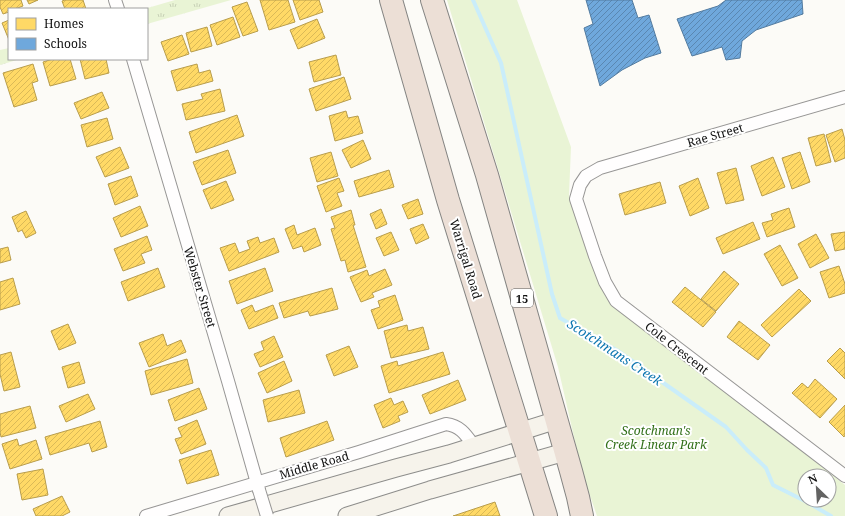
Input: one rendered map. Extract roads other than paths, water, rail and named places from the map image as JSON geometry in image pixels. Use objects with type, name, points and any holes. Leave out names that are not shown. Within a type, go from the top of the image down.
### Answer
[{"type":"highway","name":"Warrigal Road","points":[[391,0],[451,207],[546,516]]},
{"type":"highway","name":"15","points":[[432,0],[488,175],[566,452],[582,516]]},
{"type":"street","name":"Webster Street","points":[[133,60],[267,516]]},
{"type":"street","name":"Rae Street","points":[[586,176],[600,168],[845,97]]},
{"type":"street","name":"Cole Crescent","points":[[586,176],[580,185],[576,199],[605,282],[616,301],[845,476]]},
{"type":"street","points":[[228,516],[474,446],[556,420]]},
{"type":"street","name":"Middle Road","points":[[146,516],[258,486],[446,424],[453,425],[463,431],[474,446]]},
{"type":"street","points":[[347,516],[430,490],[566,452]]},
{"type":"waterway","name":"Scotchmans Creek","points":[[473,0],[501,63],[552,294],[560,318],[618,351],[726,427],[766,468],[773,485],[831,516]]},
{"type":"park label","name":"Scotchman's Creek Linear Park","points":[[656,437]]}]
